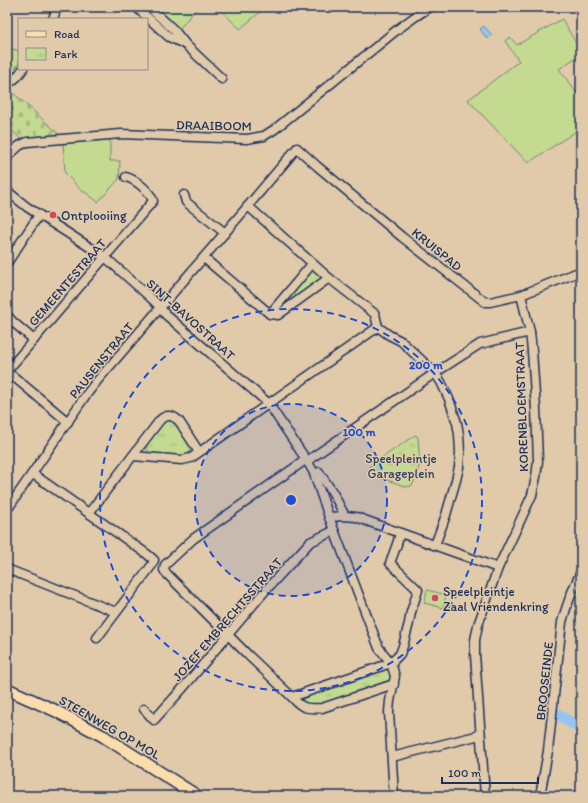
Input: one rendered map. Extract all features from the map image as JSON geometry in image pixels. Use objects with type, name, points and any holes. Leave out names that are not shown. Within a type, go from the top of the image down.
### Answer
[{"type":"main road","name":"STEENWEG OP MOL","points":[[7,689],[54,710],[103,736],[197,796]]},
{"type":"street","points":[[52,18],[57,7]]},
{"type":"street","points":[[136,7],[169,37],[186,46]]},
{"type":"street","points":[[149,7],[174,30],[186,46],[222,79]]},
{"type":"street","name":"DRAAIBOOM","points":[[7,157],[19,146],[27,142],[121,134],[247,139],[264,136],[275,129],[398,29],[430,7]]},
{"type":"street","points":[[7,85],[17,77],[22,70]]},
{"type":"street","name":"PAUSENSTRAAT","points":[[7,510],[98,381],[297,148]]},
{"type":"street","name":"KRUISPAD","points":[[297,148],[402,237],[485,302],[521,295],[581,271]]},
{"type":"street","name":"GEMEENTESTRAAT","points":[[7,372],[153,201],[149,194],[134,180],[126,177]]},
{"type":"street","name":"SINT-BAVOSTRAAT","points":[[7,191],[26,207],[104,257],[160,307],[165,314],[268,403],[313,471],[334,531],[379,648],[391,663]]},
{"type":"street","points":[[184,195],[186,202],[224,234]]},
{"type":"street","points":[[248,206],[312,264],[375,314],[378,327],[401,341],[435,373],[449,398],[459,435],[460,452],[456,480],[446,515],[435,545]]},
{"type":"street","points":[[7,264],[39,215]]},
{"type":"street","points":[[204,258],[270,314],[278,315],[329,278]]},
{"type":"street","points":[[270,314],[312,264]]},
{"type":"street","name":"KORENBLOEMSTRAAT","points":[[485,796],[475,640],[478,625],[498,568],[532,495],[538,461],[530,332],[521,295]]},
{"type":"street","points":[[7,315],[34,340]]},
{"type":"street","points":[[133,456],[182,460],[191,458],[378,327]]},
{"type":"street","points":[[394,684],[322,708],[304,708],[297,703],[228,635],[164,570],[165,565],[193,539],[304,461],[480,344],[530,332]]},
{"type":"street","points":[[7,372],[68,422]]},
{"type":"street","points":[[89,513],[164,416],[176,418],[179,421],[199,452]]},
{"type":"street","points":[[319,472],[333,493],[345,516]]},
{"type":"street","points":[[33,474],[154,560],[152,565],[97,638]]},
{"type":"street","points":[[329,517],[356,517],[498,568]]},
{"type":"street","name":"JOZEF EMBRECHTSSTRAAT","points":[[144,709],[154,720],[264,592],[310,542],[334,531]]},
{"type":"street","points":[[292,698],[391,663],[400,654],[418,590],[390,563],[400,533]]},
{"type":"street","points":[[7,569],[116,612]]},
{"type":"street","name":"BROOSEINDE","points":[[540,796],[548,751],[562,622],[570,596],[581,572]]},
{"type":"street","points":[[391,663],[395,676],[389,712],[395,794]]},
{"type":"street","points":[[392,757],[480,735]]},
{"type":"green space","points":[[155,7],[198,7],[179,29]]},
{"type":"green space","points":[[217,7],[266,7],[240,29]]},
{"type":"green space","points":[[562,19],[581,52],[581,54],[559,69],[581,99],[581,128],[528,163],[468,100],[519,61],[505,41],[510,37],[517,45]]},
{"type":"green space","points":[[7,42],[9,48],[18,51],[18,64],[7,79]]},
{"type":"green space","points":[[10,90],[60,135],[20,138],[7,126],[7,92]]},
{"type":"green space","points":[[110,139],[110,161],[120,161],[119,179],[98,202],[83,192],[65,173],[63,143]]},
{"type":"green space","points":[[311,270],[321,275],[322,279],[277,311]]},
{"type":"green space","points":[[166,419],[175,422],[178,425],[192,445],[190,452],[186,455],[151,455],[147,449],[146,443]]},
{"type":"green space","name":"Speelpleintje Garageplein","points":[[415,435],[418,437],[420,464],[411,486],[407,487],[373,475],[369,468],[370,466]]},
{"type":"green space","name":"Speelpleintje Zaal Vriendenkring","points":[[427,590],[446,595],[443,608],[424,603]]},
{"type":"green space","points":[[390,667],[392,676],[390,680],[318,705],[306,703],[299,698]]},
{"type":"water","points":[[484,26],[492,35],[487,39],[480,29]]},
{"type":"waterway","points":[[558,714],[581,729]]},
{"type":"place","name":"Ontplooiing","points":[[53,215]]},
{"type":"place","name":"Speelpleintje Zaal Vriendenkring","points":[[435,598]]}]
